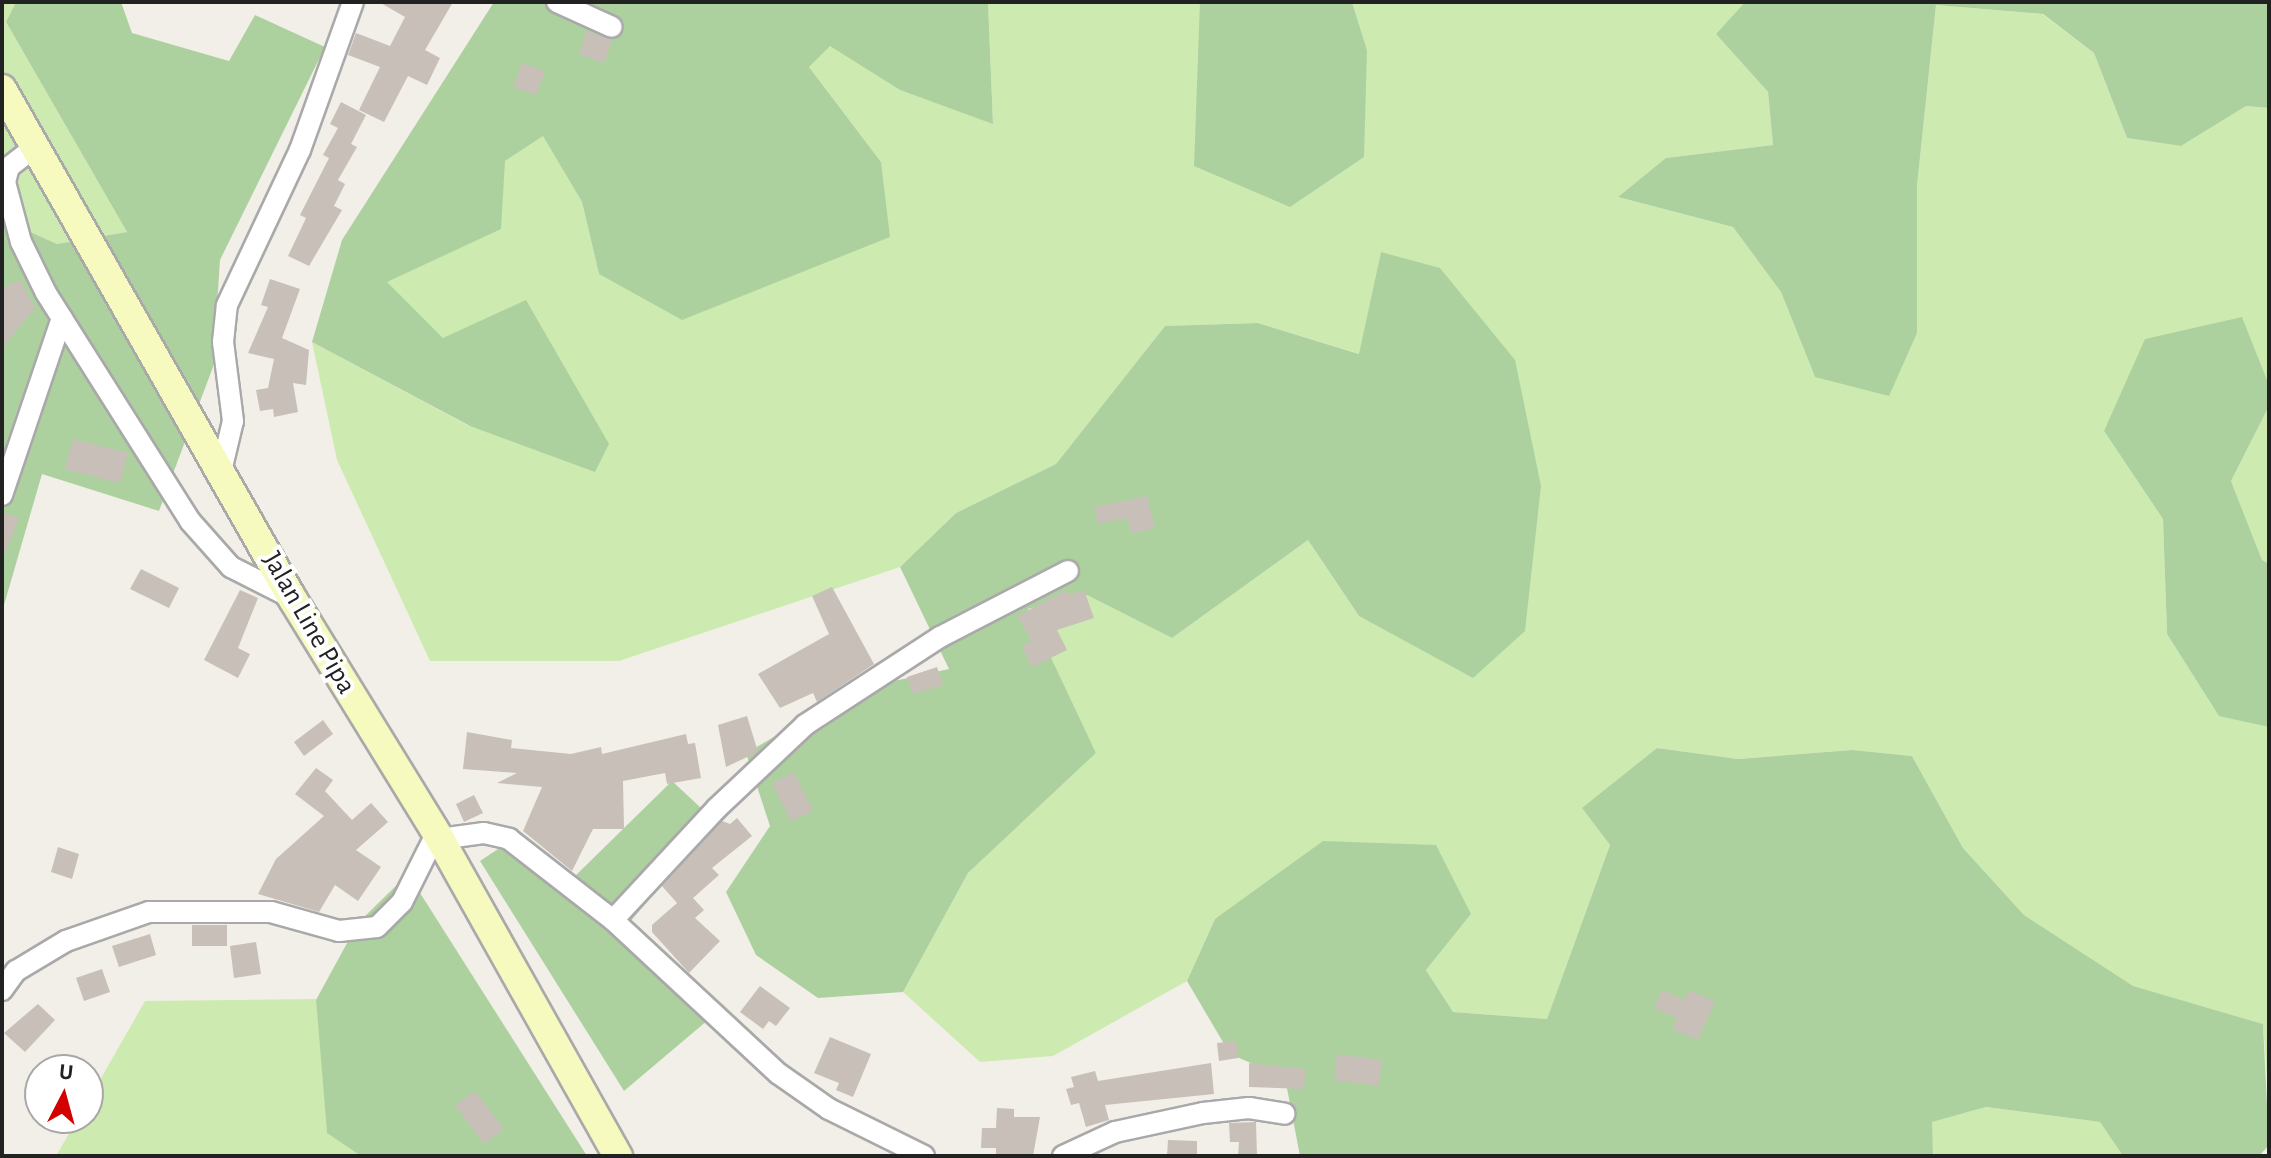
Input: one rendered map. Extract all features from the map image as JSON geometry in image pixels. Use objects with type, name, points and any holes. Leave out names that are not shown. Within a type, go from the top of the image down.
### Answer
[{"type":"main road","name":"Jalan Line Pipa","points":[[2,89],[222,467],[292,598],[438,837],[618,1156]]},
{"type":"street","points":[[222,467],[233,421],[223,342],[227,305],[300,150],[353,2]]},
{"type":"street","points":[[557,2],[612,27]]},
{"type":"street","points":[[36,146],[9,167],[7,195],[33,268],[199,531],[231,567],[292,598]]},
{"type":"street","points":[[2,495],[62,318]]},
{"type":"street","points":[[613,920],[717,808],[805,725],[940,637],[1068,571]]},
{"type":"street","points":[[2,990],[16,971],[66,941],[149,912],[271,912],[350,933],[377,927],[402,902],[438,837],[484,833],[509,839],[613,920],[779,1074],[829,1109],[924,1156]]},
{"type":"street","points":[[1063,1156],[1115,1132],[1203,1113],[1249,1108],[1285,1114]]},
{"type":"green space","points":[[2,2],[16,2],[6,22],[127,232],[57,244],[2,219]]},
{"type":"green space","points":[[16,2],[121,2],[132,33],[229,61],[255,15],[325,47],[220,260],[213,367],[159,511],[42,474],[2,612],[2,219],[57,244],[127,232],[6,22]]},
{"type":"green space","points":[[494,2],[988,2],[993,124],[900,90],[830,46],[809,67],[881,162],[890,237],[682,320],[599,274],[582,202],[543,136],[505,161],[501,229],[387,282],[443,338],[526,300],[609,444],[595,472],[470,426],[312,342],[342,240]]},
{"type":"green space","points":[[988,2],[1200,2],[1200,54],[1367,50],[1352,2],[1745,2],[1716,34],[1768,92],[1773,145],[1667,158],[1618,197],[1733,227],[1781,292],[1815,377],[1917,333],[1917,186],[1936,5],[2042,14],[2094,53],[2127,138],[2181,146],[2246,106],[2269,108],[2269,385],[2242,318],[2104,431],[2163,519],[2167,634],[2219,715],[2269,727],[2269,1104],[2263,1024],[2132,986],[2024,915],[1963,848],[1912,756],[1852,750],[1738,759],[1657,748],[1583,809],[1610,845],[1547,1019],[1453,1012],[1426,970],[1471,914],[1215,919],[1187,981],[1053,1056],[980,1062],[903,992],[968,873],[1096,753],[1027,610],[1087,595],[1172,638],[1308,540],[1359,616],[1381,252],[1360,354],[1258,323],[1165,326],[1056,464],[956,513],[900,567],[619,661],[430,661],[337,460],[312,342],[469,426],[443,338],[386,282],[505,161],[543,135],[582,202],[599,274],[881,162],[809,67],[830,45],[900,90],[993,123]]},
{"type":"green space","points":[[1200,2],[1352,2],[1367,50],[1364,157],[1290,207],[1194,166]]},
{"type":"green space","points":[[1745,2],[2269,2],[2269,108],[2246,106],[2181,146],[2127,138],[2094,53],[2043,14],[1936,5],[1917,186],[1917,333],[1889,396],[1815,377],[1781,292],[1733,227],[1618,197],[1666,158],[1773,145],[1768,92],[1716,34]]},
{"type":"green space","points":[[1381,252],[1440,268],[1515,360],[1541,486],[1525,631],[1473,678],[1359,616],[1308,540],[1172,638],[1087,595],[1028,609],[1096,753],[968,873],[903,992],[818,998],[756,955],[726,892],[770,826],[746,753],[858,689],[949,669],[900,567],[956,513],[1056,464],[1165,326],[1258,323],[1359,354]]},
{"type":"green space","points":[[2242,317],[2269,385],[2269,406],[2231,481],[2262,560],[2269,564],[2269,727],[2219,716],[2167,634],[2163,519],[2104,431],[2145,339]]},
{"type":"green space","points":[[2269,406],[2269,564],[2262,560],[2231,481]]},
{"type":"green space","points":[[1657,748],[1738,759],[1852,750],[1912,756],[1963,848],[2024,915],[2133,986],[2263,1024],[2269,1145],[2259,1156],[2123,1156],[2100,1122],[1986,1107],[1932,1122],[1933,1156],[1300,1156],[1285,1078],[1230,1054],[1187,981],[1215,919],[1323,841],[1436,845],[1471,914],[1426,970],[1453,1012],[1547,1019],[1610,845],[1582,808]]},
{"type":"green space","points":[[672,781],[716,822],[628,924],[708,1020],[624,1091],[480,861],[513,839],[570,881]]},
{"type":"green space","points":[[408,874],[587,1156],[361,1156],[327,1133],[316,1000],[358,923]]},
{"type":"green space","points":[[316,999],[327,1132],[361,1156],[56,1156],[69,1134],[104,1134],[104,1073],[145,1001]]},
{"type":"green space","points":[[1986,1107],[2100,1122],[2123,1156],[1933,1156],[1931,1122]]},
{"type":"building","points":[[379,2],[453,2],[425,50],[440,58],[427,85],[408,76],[384,122],[359,110],[380,67],[348,55],[356,33],[390,46],[405,17]]},
{"type":"building","points":[[587,31],[612,40],[604,63],[579,54]]},
{"type":"building","points":[[522,63],[545,71],[536,95],[513,87]]},
{"type":"building","points":[[341,102],[366,115],[351,144],[357,147],[338,180],[345,184],[334,206],[342,210],[309,266],[288,256],[306,218],[300,215],[329,158],[323,155],[338,128],[330,124]]},
{"type":"building","points":[[270,279],[300,289],[282,338],[309,350],[306,385],[293,383],[298,412],[274,417],[273,409],[260,411],[256,390],[268,388],[274,359],[248,353],[268,307],[261,305]]},
{"type":"building","points":[[20,280],[35,308],[2,348],[2,288]]},
{"type":"building","points":[[73,439],[128,453],[120,483],[65,469]]},
{"type":"building","points":[[1147,496],[1155,528],[1132,534],[1127,518],[1098,524],[1094,507]]},
{"type":"building","points":[[2,512],[19,518],[3,558],[2,558]]},
{"type":"building","points":[[141,569],[179,588],[169,608],[130,589]]},
{"type":"building","points":[[832,587],[874,664],[817,702],[813,693],[780,708],[758,674],[829,634],[812,596]]},
{"type":"building","points":[[240,590],[258,598],[238,648],[250,654],[238,678],[204,660]]},
{"type":"building","points":[[1067,590],[1069,595],[1084,590],[1094,618],[1057,630],[1067,650],[1032,667],[1022,646],[1032,641],[1017,616]]},
{"type":"building","points":[[937,667],[943,685],[913,694],[907,677]]},
{"type":"building","points":[[747,716],[758,752],[726,767],[718,725]]},
{"type":"building","points":[[323,720],[333,734],[304,756],[294,742]]},
{"type":"building","points":[[467,732],[512,740],[511,748],[571,754],[601,747],[602,754],[686,734],[688,744],[695,743],[701,778],[667,784],[665,773],[623,781],[624,829],[593,829],[572,871],[523,831],[542,787],[497,783],[517,773],[463,769]]},
{"type":"building","points":[[316,768],[333,780],[325,791],[352,820],[371,803],[388,822],[356,850],[381,867],[358,901],[335,885],[319,912],[258,894],[276,859],[324,816],[295,794]]},
{"type":"building","points":[[794,772],[813,811],[791,821],[772,783]]},
{"type":"building","points":[[474,795],[483,813],[464,822],[456,804]]},
{"type":"building","points":[[737,818],[752,836],[712,868],[719,875],[693,898],[704,910],[695,918],[720,941],[689,973],[652,932],[652,925],[677,903],[662,886],[722,821],[730,824]]},
{"type":"building","points":[[58,847],[79,854],[72,879],[51,872]]},
{"type":"building","points":[[192,925],[227,925],[227,946],[192,946]]},
{"type":"building","points":[[150,934],[156,955],[119,967],[112,946]]},
{"type":"building","points":[[256,942],[261,974],[234,978],[230,946]]},
{"type":"building","points":[[102,969],[110,992],[84,1001],[76,978]]},
{"type":"building","points":[[760,986],[790,1008],[776,1026],[769,1021],[763,1029],[740,1012]]},
{"type":"building","points":[[1662,990],[1684,1000],[1689,990],[1715,1001],[1698,1040],[1672,1029],[1677,1018],[1654,1008]]},
{"type":"building","points":[[38,1004],[55,1020],[25,1052],[4,1033]]},
{"type":"building","points":[[830,1037],[871,1054],[853,1097],[836,1090],[839,1083],[814,1073]]},
{"type":"building","points":[[1236,1041],[1238,1058],[1219,1061],[1217,1043]]},
{"type":"building","points":[[1337,1054],[1382,1060],[1379,1086],[1334,1080]]},
{"type":"building","points":[[1211,1063],[1214,1094],[1105,1105],[1109,1120],[1086,1127],[1079,1103],[1071,1105],[1066,1089],[1074,1087],[1071,1077],[1095,1071],[1098,1081]]},
{"type":"building","points":[[1249,1063],[1306,1069],[1304,1089],[1249,1087]]},
{"type":"building","points":[[475,1091],[504,1129],[484,1144],[455,1105]]},
{"type":"building","points":[[997,1108],[1014,1109],[1014,1117],[1040,1117],[1033,1156],[996,1156],[996,1148],[981,1148],[982,1128],[996,1128]]},
{"type":"building","points":[[1256,1122],[1257,1156],[1238,1156],[1239,1142],[1230,1142],[1229,1123]]},
{"type":"building","points":[[1168,1140],[1197,1141],[1197,1156],[1167,1156]]}]
